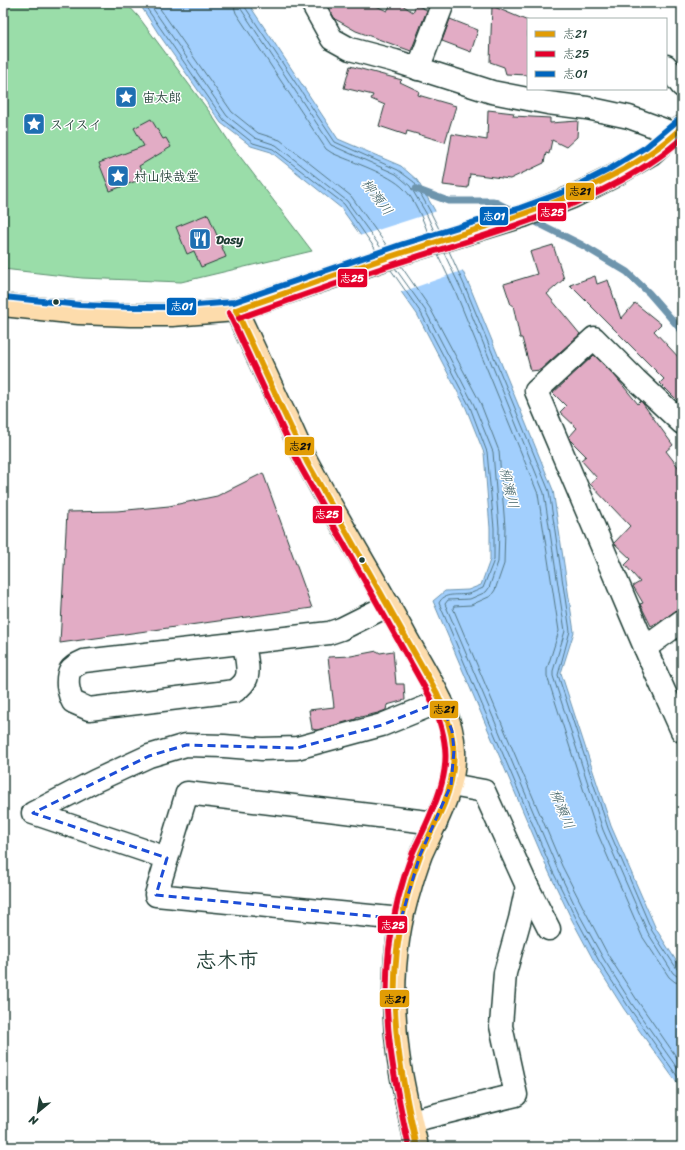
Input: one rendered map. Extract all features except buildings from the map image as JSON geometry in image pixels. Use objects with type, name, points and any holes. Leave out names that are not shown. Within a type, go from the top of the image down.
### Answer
[{"type":"main road","points":[[4,305],[79,313],[172,316],[236,310],[406,252],[523,216],[572,197],[612,177],[651,154],[680,133]]},
{"type":"main road","points":[[236,310],[306,460],[389,605],[440,701],[452,731],[454,770],[451,785],[436,823],[420,856],[401,919],[395,968],[398,1054],[417,1147]]},
{"type":"street","points":[[312,3],[332,39],[350,49],[395,61],[492,92],[548,103],[587,108],[629,118],[680,133]]},
{"type":"street","points":[[418,69],[443,3]]},
{"type":"street","points":[[667,67],[682,86]]},
{"type":"street","points":[[682,423],[594,338],[536,391],[645,648],[682,731]]},
{"type":"street","points":[[244,643],[247,679],[235,691],[89,709],[73,702],[69,695],[68,676],[70,670],[76,664],[84,661],[329,633],[341,629],[389,605]]},
{"type":"street","points":[[645,648],[682,621]]},
{"type":"street","points":[[167,858],[33,813],[95,781],[149,756],[186,745],[262,749],[297,748],[382,726],[440,701]]},
{"type":"street","points":[[451,785],[484,791],[527,886],[549,929]]},
{"type":"street","points":[[401,919],[156,895],[187,793],[436,823]]},
{"type":"street","points":[[411,1121],[516,1095],[501,1026],[505,973],[520,919],[527,886]]},
{"type":"highlighted area","points":[[441,701],[452,731],[454,750],[451,785],[420,855],[401,919],[156,895],[167,858],[33,813],[149,756],[186,745],[297,748],[382,725]]},
{"type":"green space","points":[[3,3],[126,3],[138,16],[211,114],[232,146],[312,251],[181,282],[82,278],[3,269]]},
{"type":"water","name":"柳瀬川","points":[[139,3],[248,3],[338,139],[401,166],[417,180],[434,209],[470,287],[553,490],[574,632],[561,673],[611,826],[656,929],[682,970],[682,1090],[624,1009],[595,963],[572,920],[549,872],[433,601],[445,591],[468,590],[481,585],[490,560],[490,528],[484,453],[466,408],[417,314],[341,208],[271,152],[251,146],[221,123],[158,33]]},
{"type":"pier","points":[[437,211],[464,270],[399,293],[359,236]]},
{"type":"waterway","points":[[416,189],[448,201],[493,201],[517,213]]},
{"type":"waterway","points":[[528,218],[582,245],[627,272],[649,293],[682,331]]},
{"type":"transit line","name":"志01","points":[[4,297],[80,305],[130,307],[172,307],[234,302],[403,244],[520,208],[569,190],[608,170],[646,147],[677,121]]},
{"type":"transit line","name":"志21","points":[[236,310],[386,258],[514,217],[565,198],[590,187],[633,164],[659,147],[682,127]]},
{"type":"transit line","name":"志25","points":[[239,318],[367,273],[517,225],[569,205],[595,194],[636,172],[675,145],[682,138]]},
{"type":"transit line","name":"志21","points":[[236,310],[307,462],[437,693],[448,721],[451,734],[454,761],[449,789],[444,804],[421,853],[409,888],[397,950],[395,1000],[398,1049],[406,1098],[417,1147]]},
{"type":"transit line","name":"志25","points":[[229,313],[300,466],[430,697],[437,713],[444,741],[446,755],[442,782],[438,797],[413,852],[401,887],[389,949],[387,999],[390,1048],[398,1097],[409,1147]]},
{"type":"place","name":"宙太郎","points":[[126,97]]},
{"type":"place","name":"スイスイ","points":[[34,124]]},
{"type":"place","name":"村山快哉堂","points":[[118,176]]},
{"type":"place","name":"Dasy","points":[[200,239]]},
{"type":"district","name":"志木市","points":[[227,960]]}]
